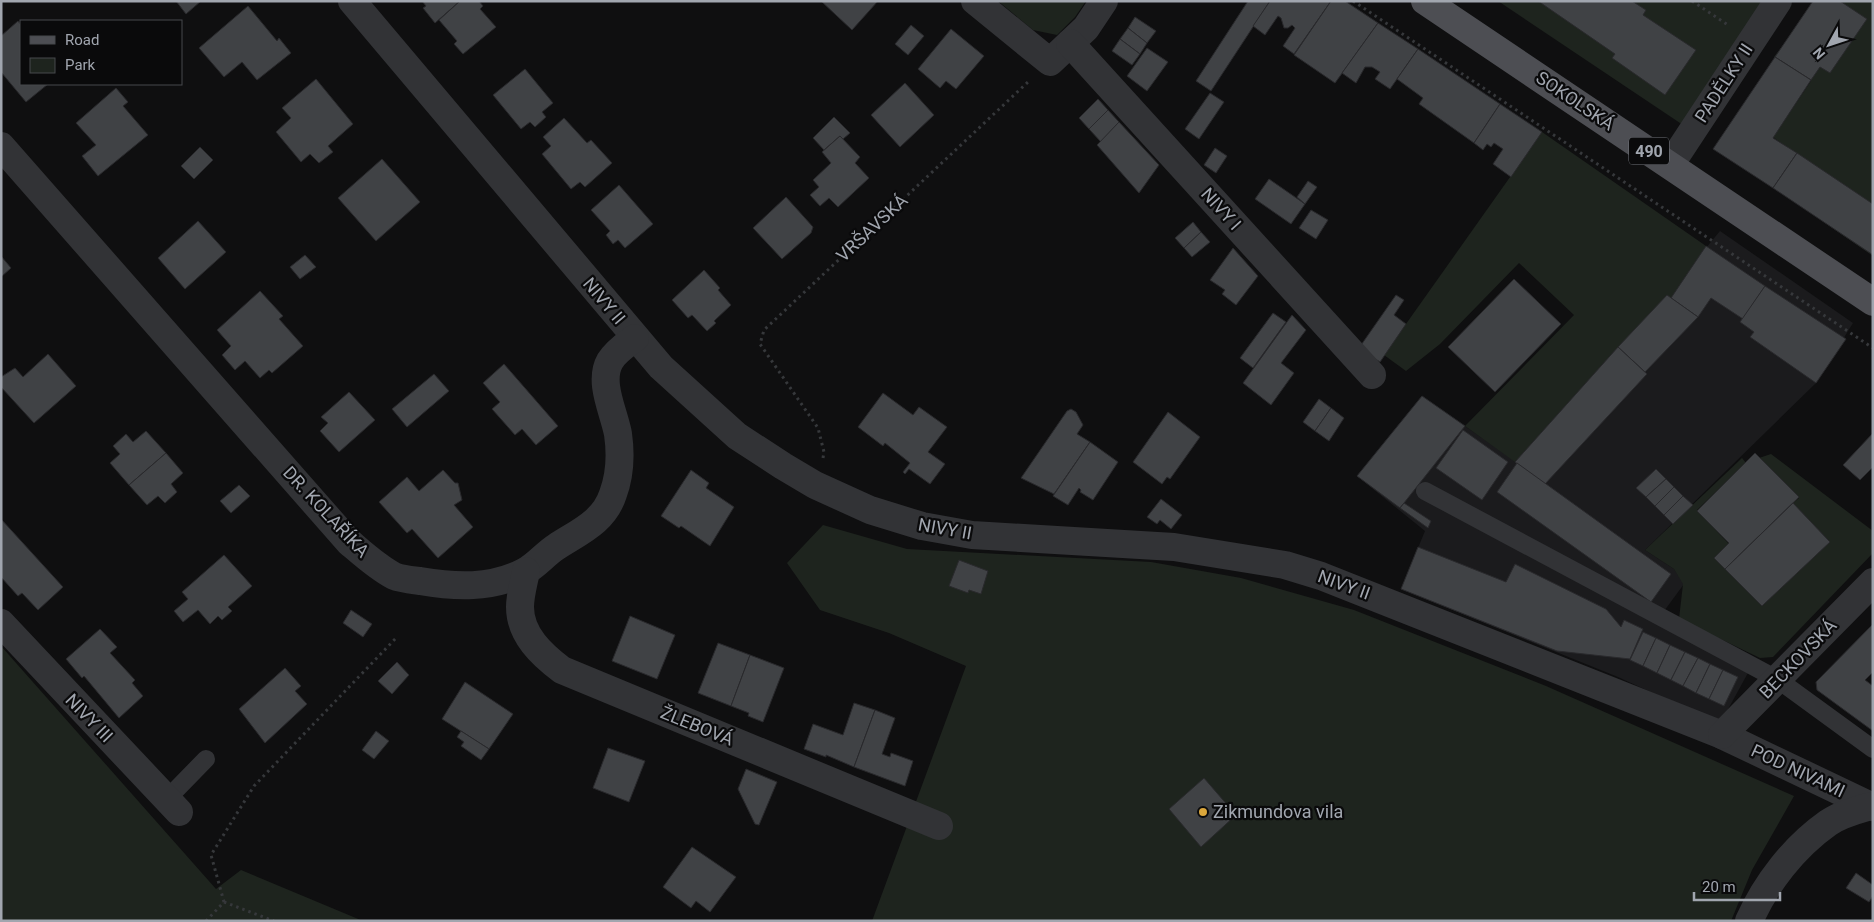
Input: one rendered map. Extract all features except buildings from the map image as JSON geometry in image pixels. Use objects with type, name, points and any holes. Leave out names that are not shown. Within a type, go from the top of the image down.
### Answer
[{"type":"main road","name":"SOKOLSKÁ","points":[[1425,1],[1873,302]]},
{"type":"street","name":"NIVY II","points":[[352,1],[635,338],[681,387],[738,436],[815,485],[870,510],[922,526],[964,533],[1174,547],[1286,566],[1356,588],[1722,735]]},
{"type":"street","points":[[975,1],[1050,62],[1086,28],[1104,1]]},
{"type":"street","name":"PADĚLKY II","points":[[1670,164],[1778,1]]},
{"type":"street","name":"NIVY I","points":[[1070,43],[1372,375]]},
{"type":"street","name":"DR. KOLAŘÍKA","points":[[1,146],[349,542],[379,567],[396,577],[461,586],[506,580],[526,571],[553,549],[599,520],[610,504],[619,474],[620,456],[618,436],[607,391],[606,370],[614,355],[635,338]]},
{"type":"street","name":"ŽLEBOVÁ","points":[[526,571],[520,607],[523,623],[531,641],[544,656],[562,670],[939,826]]},
{"type":"street","name":"BECKOVSKÁ","points":[[1722,735],[1873,582]]},
{"type":"street","name":"NIVY III","points":[[1,623],[173,805]]},
{"type":"street","name":"POD NIVAMI","points":[[1722,735],[1872,806]]},
{"type":"street","points":[[1749,921],[1772,878],[1795,853],[1829,822],[1848,813],[1872,806]]},
{"type":"lane","points":[[1425,492],[1778,679],[1873,749]]},
{"type":"lane","points":[[173,805],[206,759]]},
{"type":"path","points":[[1353,1],[1873,348]]},
{"type":"path","points":[[1692,1],[1752,41]]},
{"type":"path","name":"VRŠAVSKÁ","points":[[815,485],[824,452],[818,428],[760,344],[764,330],[1050,62]]},
{"type":"path","points":[[224,902],[211,855],[254,786],[397,637]]},
{"type":"path","points":[[206,921],[224,902]]},
{"type":"path","points":[[224,902],[274,921]]},
{"type":"shaded area","points":[[1720,231],[1853,323],[1816,383],[1645,550],[1674,569],[1684,584],[1656,622],[1749,671],[1720,724],[1618,677],[1401,589],[1425,531],[1357,476],[1422,396],[1515,461],[1667,295]]},
{"type":"green space","points":[[998,1],[1086,1],[1075,17],[1057,35],[1033,30]]},
{"type":"green space","points":[[1498,1],[1766,1],[1683,125]]},
{"type":"green space","points":[[1816,1],[1873,1],[1873,256],[1773,187],[1796,154],[1773,137],[1811,81],[1774,57]]},
{"type":"green space","points":[[1542,132],[1706,246],[1671,298],[1618,347],[1515,462],[1465,426],[1574,315],[1519,263],[1440,344],[1406,371],[1384,355]]},
{"type":"green space","points":[[1771,454],[1873,531],[1873,553],[1773,657],[1760,658],[1679,619],[1683,584],[1674,569],[1645,550],[1742,458],[1746,463],[1697,510],[1729,544],[1715,558],[1762,606],[1830,542],[1793,503],[1799,498],[1759,458]]},
{"type":"green space","points":[[823,525],[907,549],[1151,562],[1241,578],[1354,610],[1546,686],[1794,796],[1752,870],[1731,921],[872,921],[966,666],[889,633],[820,610],[787,563]]},
{"type":"green space","points":[[1,646],[216,889],[241,870],[363,921],[1,921]]},
{"type":"place","name":"Zikmundova vila","points":[[1203,812]]}]
